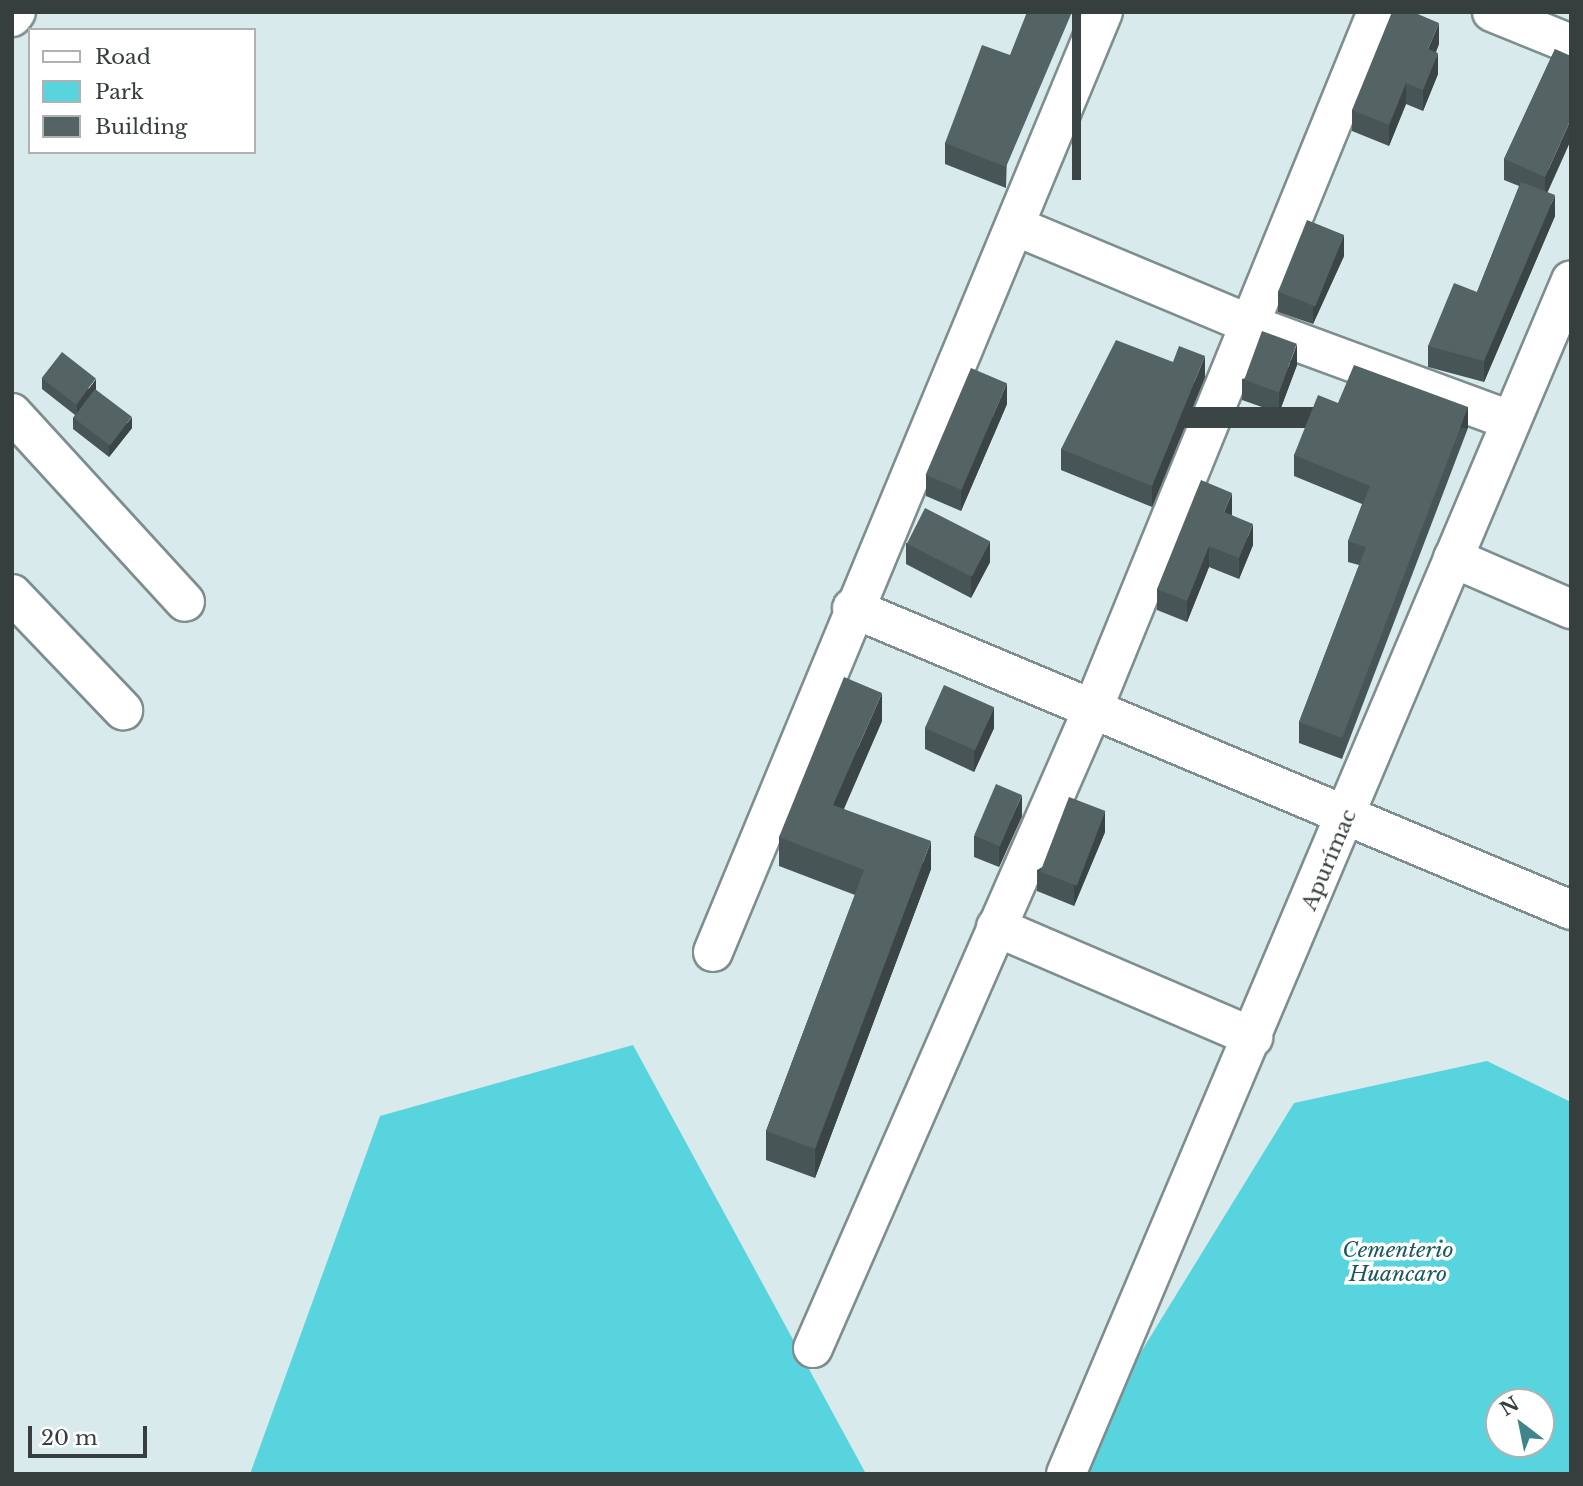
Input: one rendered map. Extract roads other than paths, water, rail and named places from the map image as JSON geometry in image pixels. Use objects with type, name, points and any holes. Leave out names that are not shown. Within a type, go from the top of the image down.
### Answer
[{"type":"street","points":[[12,17],[16,12]]},
{"type":"street","points":[[713,952],[852,608],[1103,12]]},
{"type":"street","points":[[813,1348],[1094,706],[1254,326],[1377,12]]},
{"type":"street","points":[[1492,12],[1571,44]]},
{"type":"street","points":[[1015,226],[1254,326],[1510,420]]},
{"type":"street","name":"Apurímac","points":[[1066,1474],[1347,818],[1510,420],[1559,344],[1571,280]]},
{"type":"street","points":[[12,413],[186,602]]},
{"type":"street","points":[[1453,558],[1571,609]]},
{"type":"street","points":[[12,594],[123,710]]},
{"type":"street","points":[[852,608],[1094,706],[1347,818],[1571,910]]},
{"type":"street","points":[[996,927],[1253,1037]]},
{"type":"park label","name":"Cementerio Huancaro","points":[[1398,1262]]}]
